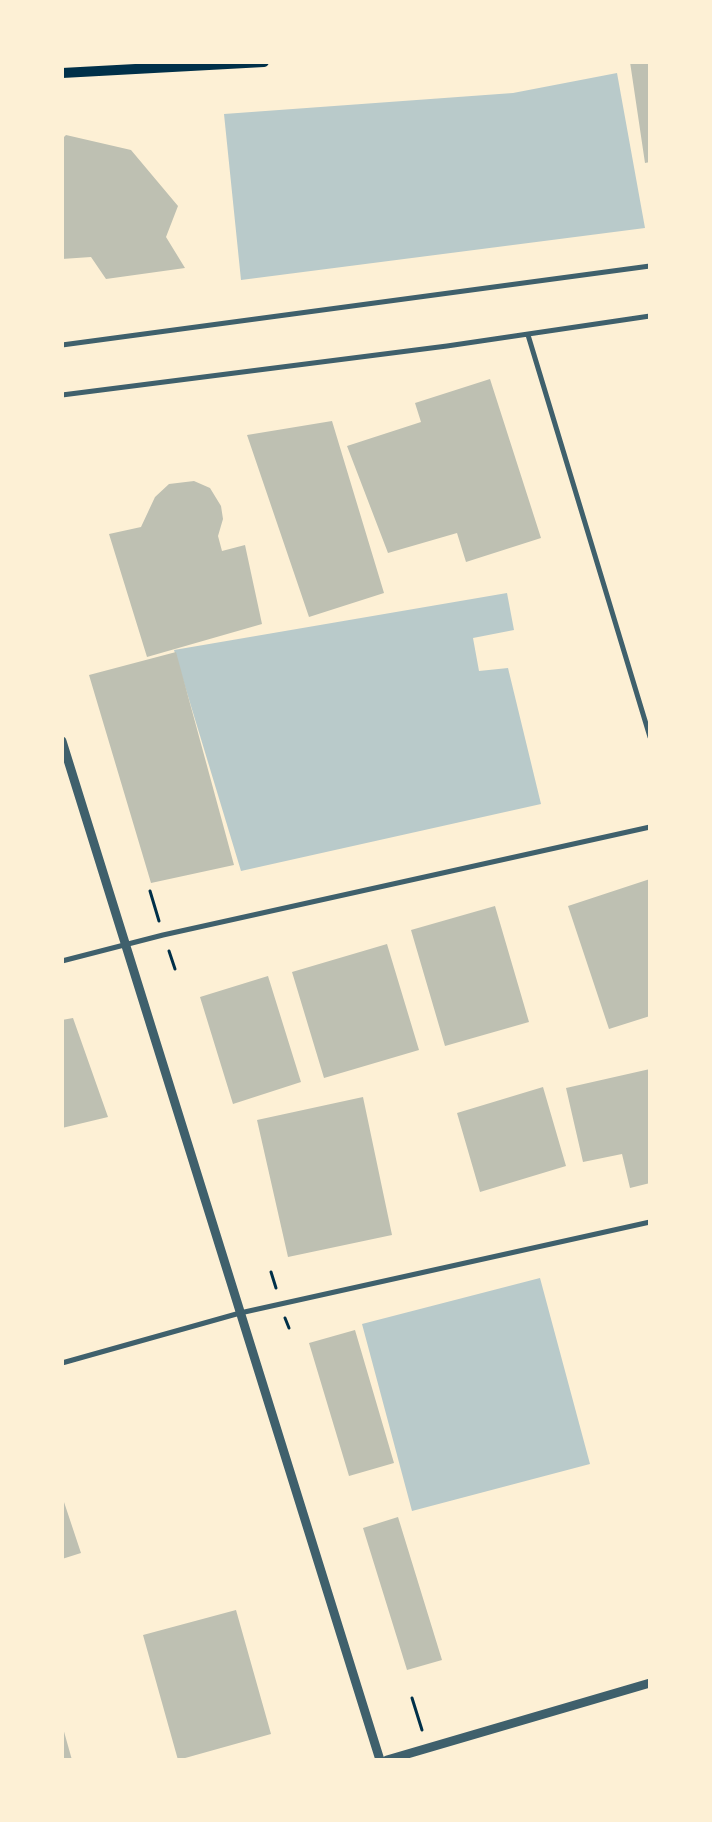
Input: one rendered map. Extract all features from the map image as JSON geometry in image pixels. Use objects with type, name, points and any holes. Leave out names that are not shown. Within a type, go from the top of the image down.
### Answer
[{"type":"main road","points":[[62,73],[264,62]]},
{"type":"street","points":[[62,346],[650,266]]},
{"type":"street","points":[[62,395],[528,335],[650,316]]},
{"type":"street","points":[[528,335],[650,737]]},
{"type":"street","points":[[62,741],[380,1760]]},
{"type":"street","points":[[62,961],[126,944],[650,827]]},
{"type":"street","points":[[62,1363],[240,1313],[650,1222]]},
{"type":"street","points":[[387,1760],[650,1683]]},
{"type":"shaded area","points":[[617,73],[645,228],[241,280],[224,114],[513,93]]},
{"type":"shaded area","points":[[507,593],[514,630],[473,638],[479,671],[508,668],[541,804],[241,871],[174,650]]},
{"type":"shaded area","points":[[540,1278],[590,1464],[412,1511],[362,1324]]},
{"type":"building","points":[[630,62],[650,62],[650,162],[645,163]]},
{"type":"building","points":[[66,135],[131,150],[178,206],[166,237],[185,268],[106,279],[91,257],[62,259],[62,139]]},
{"type":"building","points":[[490,379],[541,538],[466,562],[457,533],[388,553],[347,446],[421,422],[415,403]]},
{"type":"building","points":[[332,421],[384,593],[309,617],[247,435]]},
{"type":"building","points":[[194,481],[210,488],[221,506],[223,519],[218,536],[222,551],[245,545],[262,624],[147,657],[109,534],[141,527],[155,497],[169,484]]},
{"type":"building","points":[[176,652],[234,865],[151,883],[89,675]]},
{"type":"building","points":[[650,879],[650,1016],[609,1029],[568,906]]},
{"type":"building","points":[[495,906],[529,1022],[445,1046],[411,930]]},
{"type":"building","points":[[387,944],[419,1050],[324,1078],[292,972]]},
{"type":"building","points":[[268,976],[301,1082],[233,1104],[200,997]]},
{"type":"building","points":[[73,1018],[108,1117],[62,1128],[62,1020]]},
{"type":"building","points":[[650,1069],[650,1183],[630,1188],[622,1154],[583,1162],[566,1088]]},
{"type":"building","points":[[543,1087],[566,1166],[480,1192],[457,1113]]},
{"type":"building","points":[[363,1097],[392,1235],[288,1257],[257,1120]]},
{"type":"building","points":[[355,1330],[394,1463],[349,1476],[309,1343]]},
{"type":"building","points":[[62,1496],[81,1553],[62,1559]]},
{"type":"building","points":[[398,1517],[442,1660],[407,1670],[363,1528]]},
{"type":"building","points":[[236,1610],[271,1734],[178,1760],[143,1635]]},
{"type":"building","points":[[63,1728],[72,1760],[62,1760]]}]
